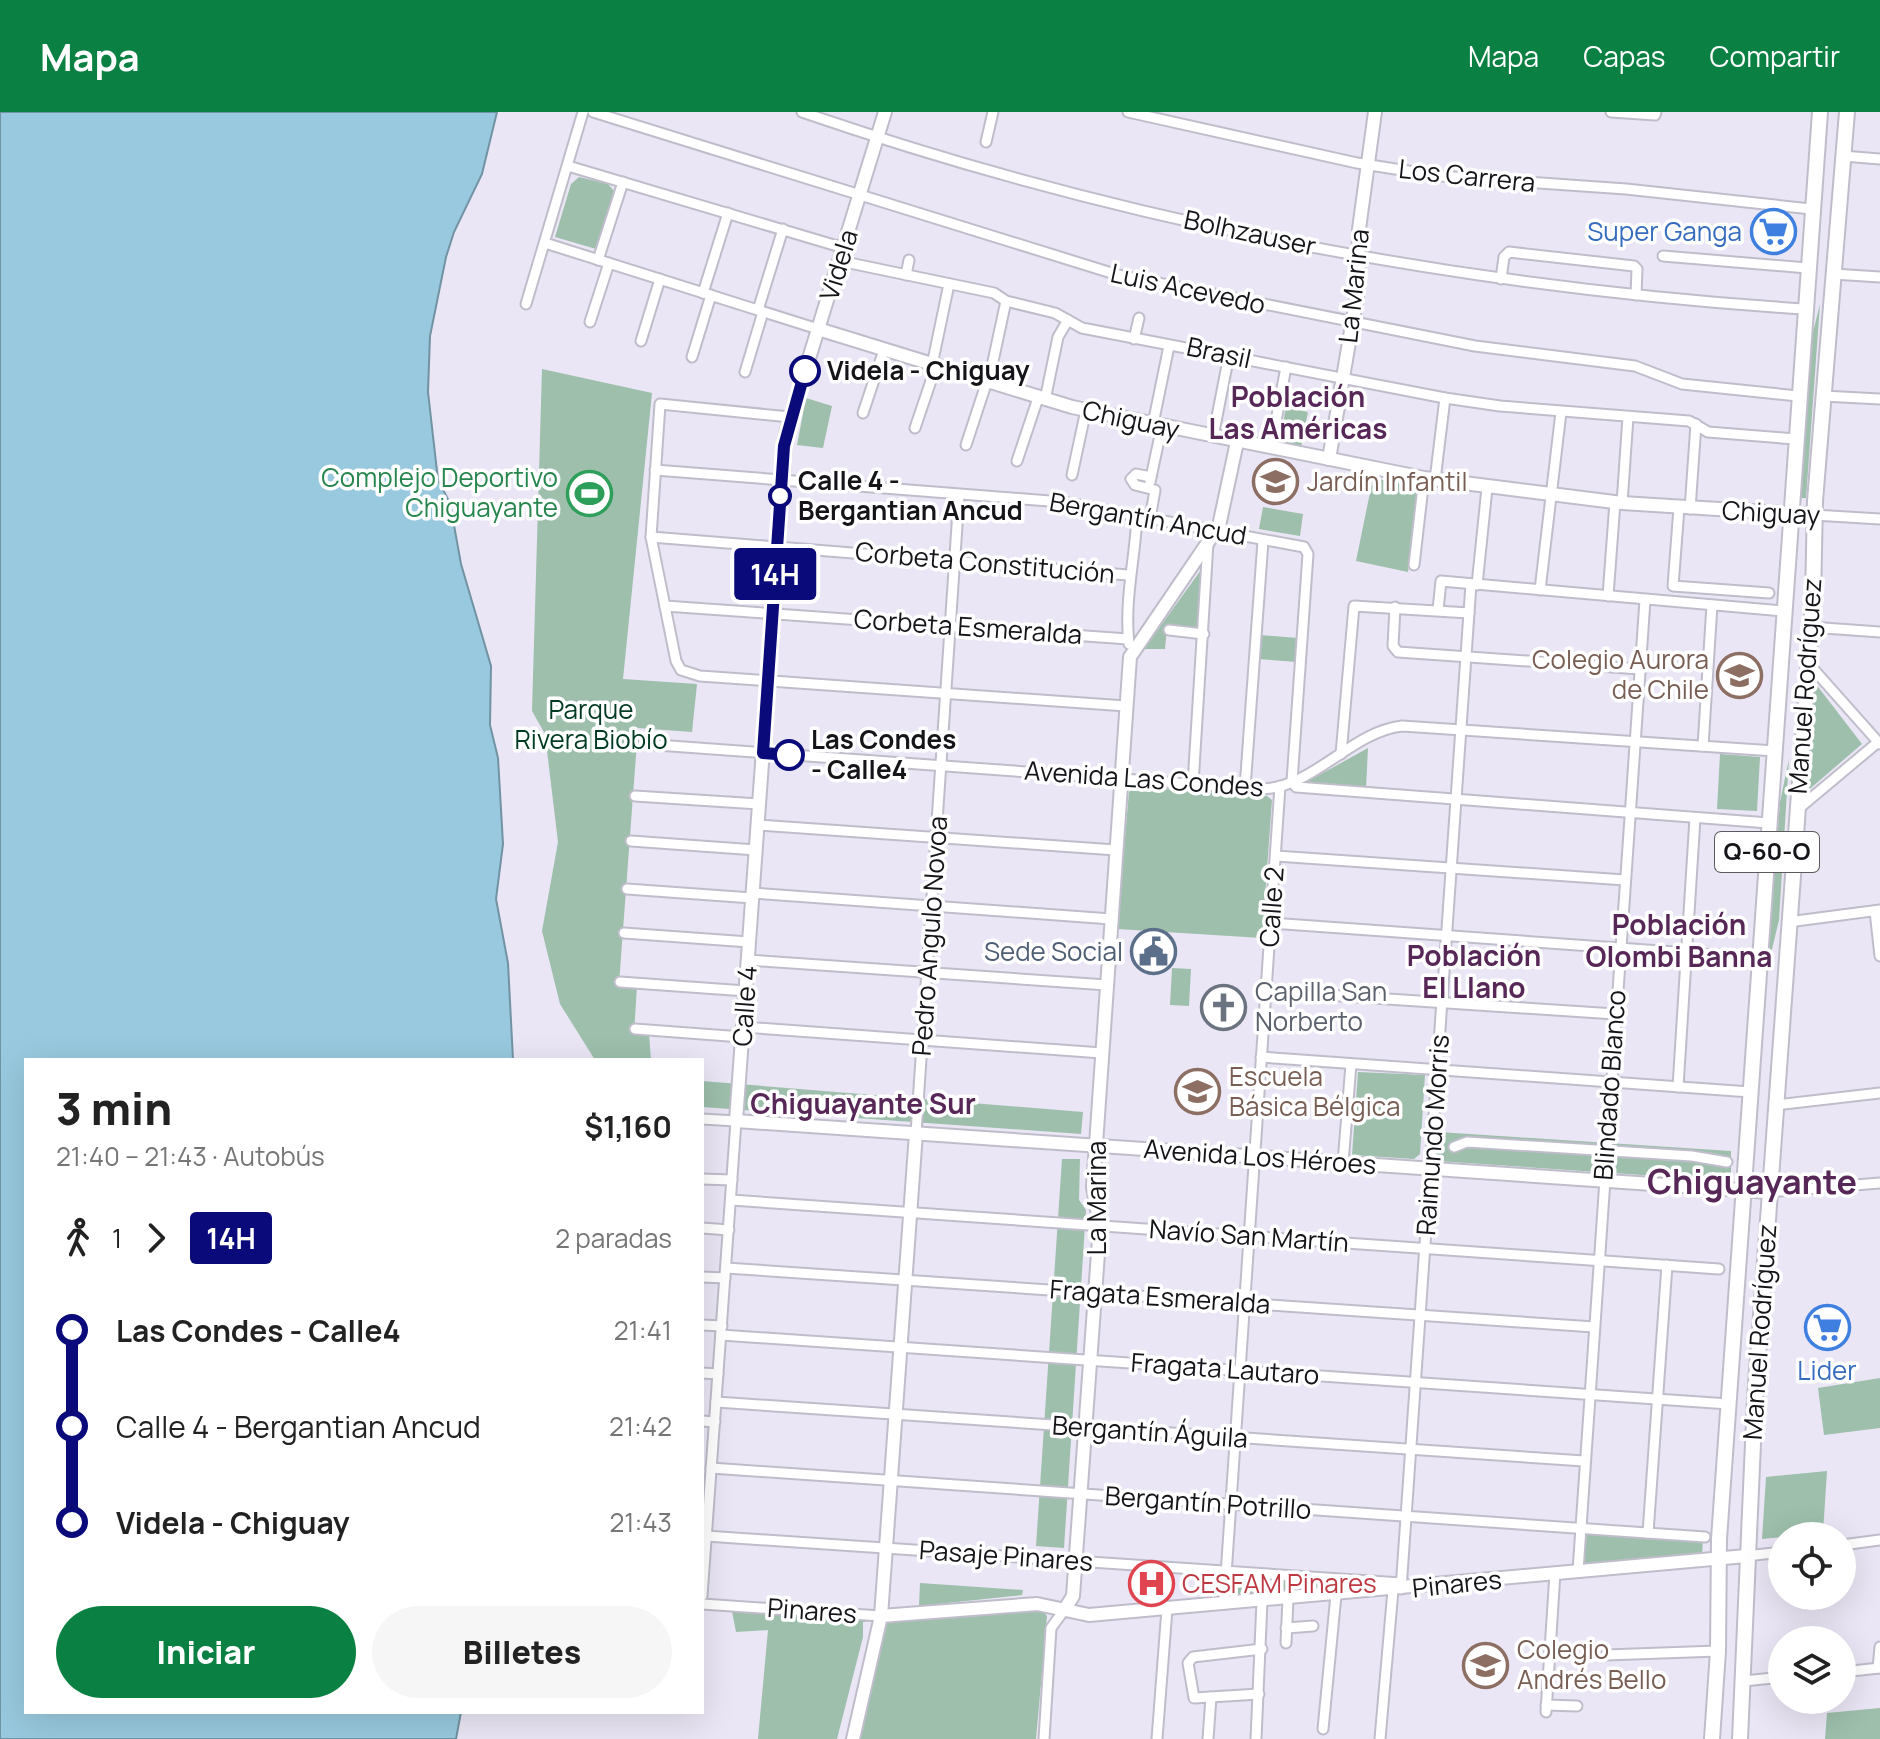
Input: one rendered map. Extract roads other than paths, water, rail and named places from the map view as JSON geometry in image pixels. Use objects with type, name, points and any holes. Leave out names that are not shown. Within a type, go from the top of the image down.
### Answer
[{"type":"main road","name":"Manuel Rodríguez","points":[[1712,1739],[1718,1651],[1718,1558],[1820,112]]},
{"type":"main road","name":"Manuel Rodríguez","points":[[1740,1739],[1755,1398],[1810,627],[1814,515],[1847,112]]},
{"type":"main road","points":[[1730,1380],[1740,1394],[1755,1398]]},
{"type":"street","points":[[526,304],[583,112]]},
{"type":"street","name":"Luis Acevedo","points":[[593,112],[1099,270],[1475,346],[1635,366],[1682,384],[1798,396]]},
{"type":"street","name":"Bolhzauser","points":[[802,112],[878,138],[1093,198],[1360,257],[1501,279],[1636,295],[1804,309]]},
{"type":"street","name":"Videla","points":[[790,417],[885,112]]},
{"type":"street","points":[[986,142],[993,112]]},
{"type":"street","name":"Los Carrera","points":[[1128,112],[1368,165],[1461,178],[1626,189],[1811,209]]},
{"type":"street","name":"La Marina","points":[[1329,459],[1353,322],[1375,112]]},
{"type":"street","points":[[1611,112],[1655,115],[1656,112]]},
{"type":"street","points":[[1843,156],[1880,159]]},
{"type":"street","name":"Brasil","points":[[568,166],[783,229],[842,255],[906,275],[994,293],[1006,301],[1055,313],[1079,327],[1169,346],[1177,343],[1445,398],[1696,424],[1712,432],[1795,439]]},
{"type":"street","points":[[590,322],[623,182]]},
{"type":"street","points":[[692,357],[728,213]]},
{"type":"street","points":[[745,372],[783,229]]},
{"type":"street","name":"Chiguay","points":[[545,243],[1041,399],[1237,442],[1430,479],[1550,496],[1684,508],[1880,519]]},
{"type":"street","points":[[1501,279],[1504,257],[1509,252],[1634,266],[1637,269],[1636,295]]},
{"type":"street","points":[[1663,256],[1807,268]]},
{"type":"street","points":[[906,275],[909,260]]},
{"type":"street","points":[[1833,274],[1880,277]]},
{"type":"street","points":[[641,341],[660,279]]},
{"type":"street","points":[[915,428],[934,366],[949,284]]},
{"type":"street","points":[[966,445],[987,382],[1006,301]]},
{"type":"street","points":[[1134,339],[1139,318]]},
{"type":"street","points":[[1017,461],[1041,399],[1058,337],[1068,320]]},
{"type":"street","points":[[1150,519],[1155,490],[1150,483],[1169,346]]},
{"type":"street","points":[[863,413],[884,350]]},
{"type":"street","points":[[1213,437],[1229,355]]},
{"type":"street","points":[[1271,448],[1286,367]]},
{"type":"street","points":[[1823,396],[1880,399]]},
{"type":"street","points":[[1414,565],[1445,398]]},
{"type":"street","points":[[790,417],[660,404],[651,537],[677,664],[684,673],[1126,706]]},
{"type":"street","points":[[1072,475],[1086,410]]},
{"type":"street","points":[[1540,590],[1561,412]]},
{"type":"street","name":"Calle 4","points":[[704,1556],[781,480],[790,417]]},
{"type":"street","points":[[1608,596],[1628,417]]},
{"type":"street","points":[[1696,424],[1673,586],[1769,593]]},
{"type":"street","name":"La Marina","points":[[1130,644],[1216,532],[1237,442]]},
{"type":"street","name":"Bergantín Ancud","points":[[655,470],[953,492],[959,496],[979,493],[1062,502],[1307,550],[1292,781]]},
{"type":"street","name":"Raimundo Morris","points":[[1380,1739],[1406,1516],[1469,613],[1487,488]]},
{"type":"street","name":"Pedro Angulo Novoa","points":[[853,1739],[881,1616],[948,693],[959,496]]},
{"type":"street","name":"La Marina","points":[[1044,1739],[1051,1628],[1073,1596],[1100,1226],[1093,1192],[1130,644],[1128,575],[1135,562],[1137,516]]},
{"type":"street","name":"Corbeta Constitución","points":[[651,537],[1128,575]]},
{"type":"street","points":[[1245,788],[1263,541]]},
{"type":"street","points":[[1193,784],[1208,543]]},
{"type":"street","points":[[1438,610],[1441,581],[1784,611]]},
{"type":"street","name":"Blindado Blanco","points":[[1578,1571],[1645,600]]},
{"type":"street","points":[[1341,754],[1355,605],[1469,613]]},
{"type":"street","points":[[1703,746],[1712,605]]},
{"type":"street","name":"Corbeta Esmeralda","points":[[665,606],[952,626],[1130,644]]},
{"type":"street","points":[[1395,607],[1393,646],[1396,651],[1640,669]]},
{"type":"street","points":[[1810,627],[1880,632]]},
{"type":"street","points":[[1169,630],[1204,634]]},
{"type":"street","points":[[1796,811],[1879,744],[1807,662]]},
{"type":"street","name":"Avenida Las Condes","points":[[643,744],[1245,788],[1280,786],[1390,728],[1775,751]]},
{"type":"street","points":[[1292,781],[1303,789],[1769,823]]},
{"type":"street","name":"Calle 2","points":[[1224,1604],[1280,786]]},
{"type":"street","points":[[635,796],[759,804]]},
{"type":"street","points":[[1678,1087],[1695,818]]},
{"type":"street","points":[[758,825],[1116,850]]},
{"type":"street","points":[[631,841],[756,850]]},
{"type":"street","points":[[1276,856],[1625,880]]},
{"type":"street","points":[[627,889],[1111,919]]},
{"type":"street","points":[[1788,922],[1877,910],[1880,956]]},
{"type":"street","points":[[1271,923],[1759,958]]},
{"type":"street","points":[[624,933],[749,942]]},
{"type":"street","points":[[748,960],[1107,985]]},
{"type":"street","points":[[620,982],[746,991]]},
{"type":"street","points":[[1266,991],[1615,1014]]},
{"type":"street","points":[[635,1029],[923,1040],[1102,1053]]},
{"type":"street","points":[[1261,1057],[1750,1092]]},
{"type":"street","points":[[1343,1163],[1351,1064]]},
{"type":"street","points":[[1776,1105],[1880,1093]]},
{"type":"street","name":"Avenida Los Héroes","points":[[704,1119],[1769,1192]]},
{"type":"street","points":[[1454,1147],[1467,1142],[1606,1150],[1727,1162]]},
{"type":"street","points":[[704,1179],[732,1180]]},
{"type":"street","points":[[1769,1192],[1880,1183]]},
{"type":"street","name":"Navío San Martín","points":[[731,1200],[1719,1269]]},
{"type":"street","points":[[704,1228],[729,1230]]},
{"type":"street","points":[[1648,1533],[1667,1265]]},
{"type":"street","name":"Fragata Esmeralda","points":[[704,1277],[725,1273],[905,1280],[1594,1327]]},
{"type":"street","name":"Fragata Lautaro","points":[[704,1326],[721,1330],[901,1347],[1729,1404]]},
{"type":"street","points":[[704,1373],[718,1374]]},
{"type":"street","name":"Bergantín Águila","points":[[716,1402],[1584,1461]]},
{"type":"street","points":[[704,1421],[715,1422]]},
{"type":"street","name":"Bergantín Potrillo","points":[[708,1470],[1705,1537]]},
{"type":"street","name":"Pasaje Pinares","points":[[706,1536],[1226,1571],[1398,1587]]},
{"type":"street","points":[[1856,1543],[1880,1540]]},
{"type":"street","name":"Pinares","points":[[704,1604],[881,1616],[1030,1604],[1089,1615],[1768,1554]]},
{"type":"street","points":[[1555,1573],[1546,1709],[1577,1706]]},
{"type":"street","points":[[1323,1729],[1336,1595]]},
{"type":"street","points":[[1286,1643],[1288,1599]]},
{"type":"street","points":[[1256,1739],[1262,1601]]},
{"type":"street","points":[[1157,1739],[1167,1609]]},
{"type":"street","points":[[1286,1628],[1313,1626]]},
{"type":"street","points":[[1856,1670],[1879,1668],[1880,1647]]},
{"type":"street","points":[[1259,1694],[1192,1695],[1191,1658],[1262,1649]]},
{"type":"street","points":[[1606,1655],[1718,1651]]},
{"type":"street","points":[[1744,1681],[1768,1678]]},
{"type":"street","points":[[1208,1739],[1211,1697]]},
{"type":"water","points":[[0,112],[497,112],[482,174],[454,232],[446,257],[430,336],[428,392],[438,480],[450,503],[461,564],[491,666],[490,725],[498,758],[503,844],[496,899],[508,963],[513,1058],[24,1058],[24,1714],[461,1714],[456,1739],[0,1739]]},
{"type":"place","name":"Super Ganga","points":[[1773,232]]},
{"type":"place","name":"Videla - Chiguay","points":[[805,371]]},
{"type":"place","name":"Jardín Infantil","points":[[1276,482]]},
{"type":"place","name":"Complejo Deportivo Chiguayante","points":[[589,493]]},
{"type":"place","name":"Calle 4 - Bergantian Ancud","points":[[780,496]]},
{"type":"place","name":"Colegio Aurora de Chile","points":[[1740,675]]},
{"type":"place","name":"Las Condes - Calle4","points":[[789,755]]},
{"type":"place","name":"Sede Social","points":[[1154,952]]},
{"type":"place","name":"Capilla San Norberto","points":[[1224,1007]]},
{"type":"place","name":"Escuela Básica Bélgica","points":[[1198,1092]]},
{"type":"place","name":"Lider","points":[[1827,1328]]},
{"type":"place","name":"CESFAM Pinares","points":[[1151,1584]]},
{"type":"place","name":"Colegio Andrés Bello","points":[[1486,1665]]},
{"type":"district","name":"Población Las Américas","points":[[1298,413]]},
{"type":"district","name":"Población Olombi Banna","points":[[1679,941]]},
{"type":"district","name":"Población El Llano","points":[[1474,972]]},
{"type":"district","name":"Chiguayante Sur","points":[[863,1104]]},
{"type":"district","name":"Chiguayante","points":[[1752,1182]]},
{"type":"park label","name":"Parque Rivera Biobío","points":[[591,725]]}]
